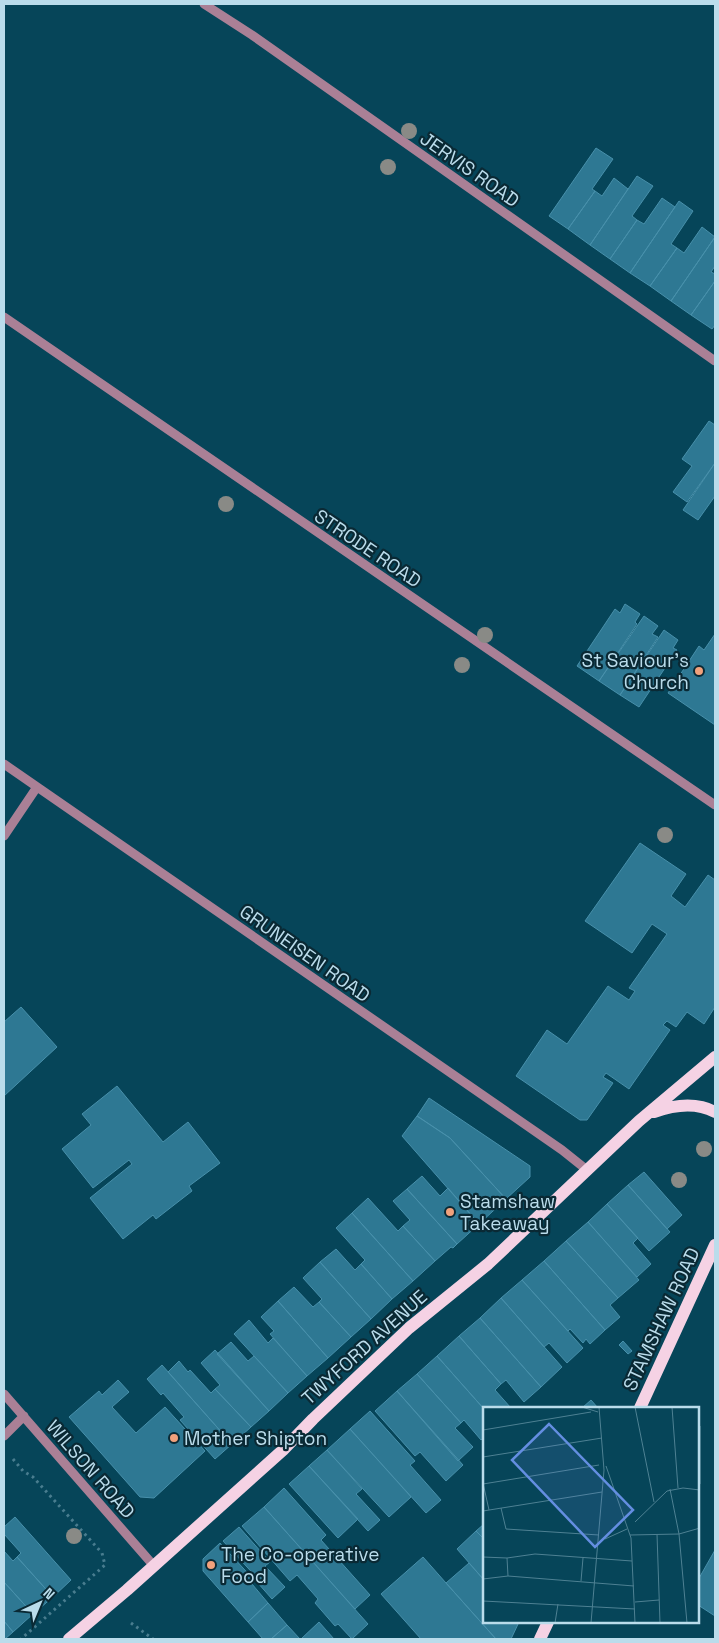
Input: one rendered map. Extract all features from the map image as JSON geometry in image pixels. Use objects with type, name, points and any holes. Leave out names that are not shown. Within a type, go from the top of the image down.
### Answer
[{"type":"main road","name":"TWYFORD AVENUE","points":[[69,1639],[154,1566],[283,1450],[409,1328],[488,1264],[639,1121],[715,1057]]},
{"type":"main road","name":"TWYFORD AVENUE","points":[[639,1121],[653,1112],[669,1107],[697,1106],[715,1112]]},
{"type":"main road","name":"STAMSHAW ROAD","points":[[640,1407],[715,1245]]},
{"type":"main road","points":[[540,1639],[548,1623]]},
{"type":"street","name":"JERVIS ROAD","points":[[204,4],[252,35],[715,361]]},
{"type":"street","name":"STRODE ROAD","points":[[4,317],[715,804]]},
{"type":"street","name":"GRUNEISEN ROAD","points":[[4,764],[562,1150],[587,1170]]},
{"type":"street","points":[[4,836],[37,787]]},
{"type":"street","name":"WILSON ROAD","points":[[4,1394],[154,1566]]},
{"type":"street","points":[[4,1436],[24,1416]]},
{"type":"path","points":[[10,1456],[23,1471],[33,1477],[102,1553],[105,1566],[21,1639]]},
{"type":"building","points":[[596,148],[613,159],[592,189],[595,191],[568,229],[549,216]]},
{"type":"building","points":[[637,176],[653,186],[632,216],[637,220],[610,259],[590,245]]},
{"type":"building","points":[[614,178],[628,189],[590,245],[568,229],[595,191],[602,196]]},
{"type":"building","points":[[662,198],[675,207],[630,273],[610,259],[637,220],[644,224]]},
{"type":"building","points":[[679,201],[693,211],[671,244],[677,248],[650,286],[630,273]]},
{"type":"building","points":[[702,227],[715,237],[671,301],[650,286],[677,248],[684,253]]},
{"type":"building","points":[[715,237],[715,266],[711,272],[715,274],[715,281],[691,315],[671,301]]},
{"type":"building","points":[[715,281],[715,325],[712,329],[691,315]]},
{"type":"building","points":[[709,421],[715,425],[715,463],[687,502],[673,492],[692,466],[682,459]]},
{"type":"building","points":[[715,463],[715,496],[698,520],[683,510]]},
{"type":"building","points":[[625,604],[640,614],[635,622],[637,624],[599,681],[577,666],[615,609],[620,613]]},
{"type":"building","points":[[644,616],[658,626],[652,634],[658,637],[620,695],[599,681]]},
{"type":"building","points":[[664,630],[678,640],[673,648],[677,650],[639,707],[620,695]]},
{"type":"building","name":"St Saviour's Church","points":[[715,634],[715,725],[668,693],[699,646],[704,650]]},
{"type":"building","points":[[640,843],[686,874],[671,896],[685,907],[708,875],[715,880],[715,1007],[704,1024],[687,1012],[676,1027],[667,1021],[663,1025],[670,1030],[629,1089],[606,1073],[603,1077],[613,1083],[587,1120],[580,1120],[516,1076],[547,1030],[567,1044],[608,986],[629,1000],[635,991],[629,988],[667,934],[652,924],[632,953],[585,921]]},
{"type":"building","points":[[21,1007],[57,1047],[4,1096],[4,1022]]},
{"type":"building","points":[[117,1086],[163,1142],[188,1122],[220,1163],[189,1186],[192,1191],[156,1219],[153,1215],[123,1239],[90,1198],[132,1164],[129,1160],[93,1188],[62,1149],[91,1125],[82,1114]]},
{"type":"building","points":[[429,1098],[530,1166],[530,1177],[506,1199],[450,1138],[417,1116]]},
{"type":"building","points":[[417,1116],[450,1138],[506,1199],[479,1224],[402,1136]]},
{"type":"building","points":[[644,1172],[682,1215],[667,1229],[628,1185]]},
{"type":"building","points":[[422,1176],[440,1196],[448,1188],[479,1224],[457,1244],[407,1189]]},
{"type":"building","points":[[628,1185],[670,1232],[649,1251],[607,1204]]},
{"type":"building","points":[[407,1189],[457,1244],[435,1261],[403,1226],[410,1220],[393,1201]]},
{"type":"building","points":[[368,1198],[398,1231],[403,1226],[435,1261],[413,1281],[352,1213]]},
{"type":"building","points":[[607,1204],[638,1238],[633,1243],[651,1264],[637,1277],[588,1222]]},
{"type":"building","points":[[352,1213],[413,1281],[392,1299],[361,1264],[365,1260],[336,1228]]},
{"type":"building","points":[[588,1222],[639,1280],[618,1298],[566,1241]]},
{"type":"building","points":[[566,1241],[618,1298],[610,1305],[620,1317],[605,1330],[544,1261]]},
{"type":"building","points":[[336,1249],[355,1270],[361,1264],[392,1299],[371,1319],[320,1262]]},
{"type":"building","points":[[544,1261],[605,1330],[590,1344],[586,1339],[583,1343],[570,1329],[568,1331],[522,1280]]},
{"type":"building","points":[[320,1262],[371,1319],[351,1337],[319,1302],[322,1299],[303,1278]]},
{"type":"building","points":[[522,1280],[583,1348],[567,1363],[549,1343],[544,1347],[501,1298]]},
{"type":"building","points":[[294,1287],[313,1307],[319,1302],[351,1337],[328,1358],[278,1301]]},
{"type":"building","points":[[501,1298],[562,1367],[541,1387],[480,1318]]},
{"type":"building","points":[[278,1301],[328,1358],[307,1376],[270,1334],[274,1331],[261,1317]]},
{"type":"building","points":[[480,1318],[541,1387],[524,1402],[506,1380],[501,1384],[459,1336]]},
{"type":"building","points":[[249,1320],[268,1343],[273,1338],[307,1376],[288,1393],[234,1334]]},
{"type":"building","points":[[459,1336],[501,1384],[495,1390],[510,1407],[483,1408],[437,1356]]},
{"type":"building","points":[[623,1341],[632,1351],[628,1354],[619,1345]]},
{"type":"building","points":[[231,1342],[248,1361],[254,1356],[288,1393],[269,1411],[217,1354]]},
{"type":"building","points":[[215,1350],[269,1411],[251,1427],[215,1389],[220,1385],[201,1363]]},
{"type":"building","points":[[437,1356],[483,1408],[483,1438],[481,1440],[464,1420],[461,1423],[417,1374]]},
{"type":"building","points":[[179,1361],[211,1393],[215,1389],[251,1427],[232,1444],[168,1372]]},
{"type":"building","points":[[162,1365],[232,1444],[215,1459],[180,1420],[184,1417],[163,1393],[161,1395],[147,1379]]},
{"type":"building","points":[[417,1374],[461,1423],[455,1428],[473,1447],[458,1461],[397,1391]]},
{"type":"building","points":[[118,1380],[129,1392],[112,1407],[136,1433],[165,1407],[205,1451],[154,1498],[140,1497],[69,1417],[99,1391],[102,1395]]},
{"type":"building","points":[[397,1391],[463,1465],[446,1481],[420,1452],[415,1456],[375,1411]]},
{"type":"building","points":[[591,1400],[597,1407],[583,1407]]},
{"type":"building","points":[[370,1411],[415,1461],[410,1465],[441,1500],[426,1513],[350,1429]]},
{"type":"building","points":[[350,1429],[411,1497],[389,1517],[327,1450]]},
{"type":"building","points":[[327,1450],[362,1489],[356,1494],[380,1520],[368,1531],[309,1466]]},
{"type":"building","points":[[309,1466],[358,1519],[338,1538],[289,1484]]},
{"type":"building","points":[[284,1488],[326,1535],[321,1540],[370,1595],[355,1609],[264,1507]]},
{"type":"building","points":[[264,1507],[368,1624],[352,1639],[338,1624],[335,1626],[315,1603],[318,1599],[297,1575],[290,1581],[242,1526]]},
{"type":"building","points":[[15,1517],[71,1580],[53,1597],[17,1557],[21,1553],[4,1534],[4,1527]]},
{"type":"building","points":[[483,1525],[483,1538],[476,1531]]},
{"type":"building","points":[[239,1527],[270,1562],[265,1566],[285,1587],[272,1599],[257,1582],[259,1580],[223,1541]]},
{"type":"building","points":[[476,1531],[483,1538],[483,1579],[457,1549]]},
{"type":"building","points":[[220,1543],[255,1581],[252,1584],[268,1603],[248,1622],[203,1571],[203,1559]]},
{"type":"building","points":[[715,1550],[715,1616],[699,1606],[699,1578]]},
{"type":"building","points":[[4,1551],[13,1561],[17,1557],[53,1597],[33,1614],[4,1582]]},
{"type":"building","points":[[423,1557],[496,1639],[421,1639],[381,1594]]},
{"type":"building","points":[[469,1563],[483,1579],[483,1623],[519,1623],[511,1639],[496,1639],[446,1583]]},
{"type":"building","points":[[4,1582],[33,1614],[13,1632],[4,1621]]},
{"type":"building","points":[[268,1603],[287,1625],[271,1639],[263,1639],[248,1622]]},
{"type":"building","points":[[4,1621],[13,1632],[5,1639],[4,1639]]},
{"type":"building","points":[[319,1622],[334,1639],[301,1639]]},
{"type":"building","points":[[287,1625],[300,1639],[271,1639]]},
{"type":"place","name":"St Saviour's Church","points":[[699,671]]},
{"type":"place","name":"Stamshaw Takeaway","points":[[450,1212]]},
{"type":"place","name":"Mother Shipton","points":[[174,1438]]},
{"type":"place","name":"The Co-operative Food","points":[[211,1565]]}]
